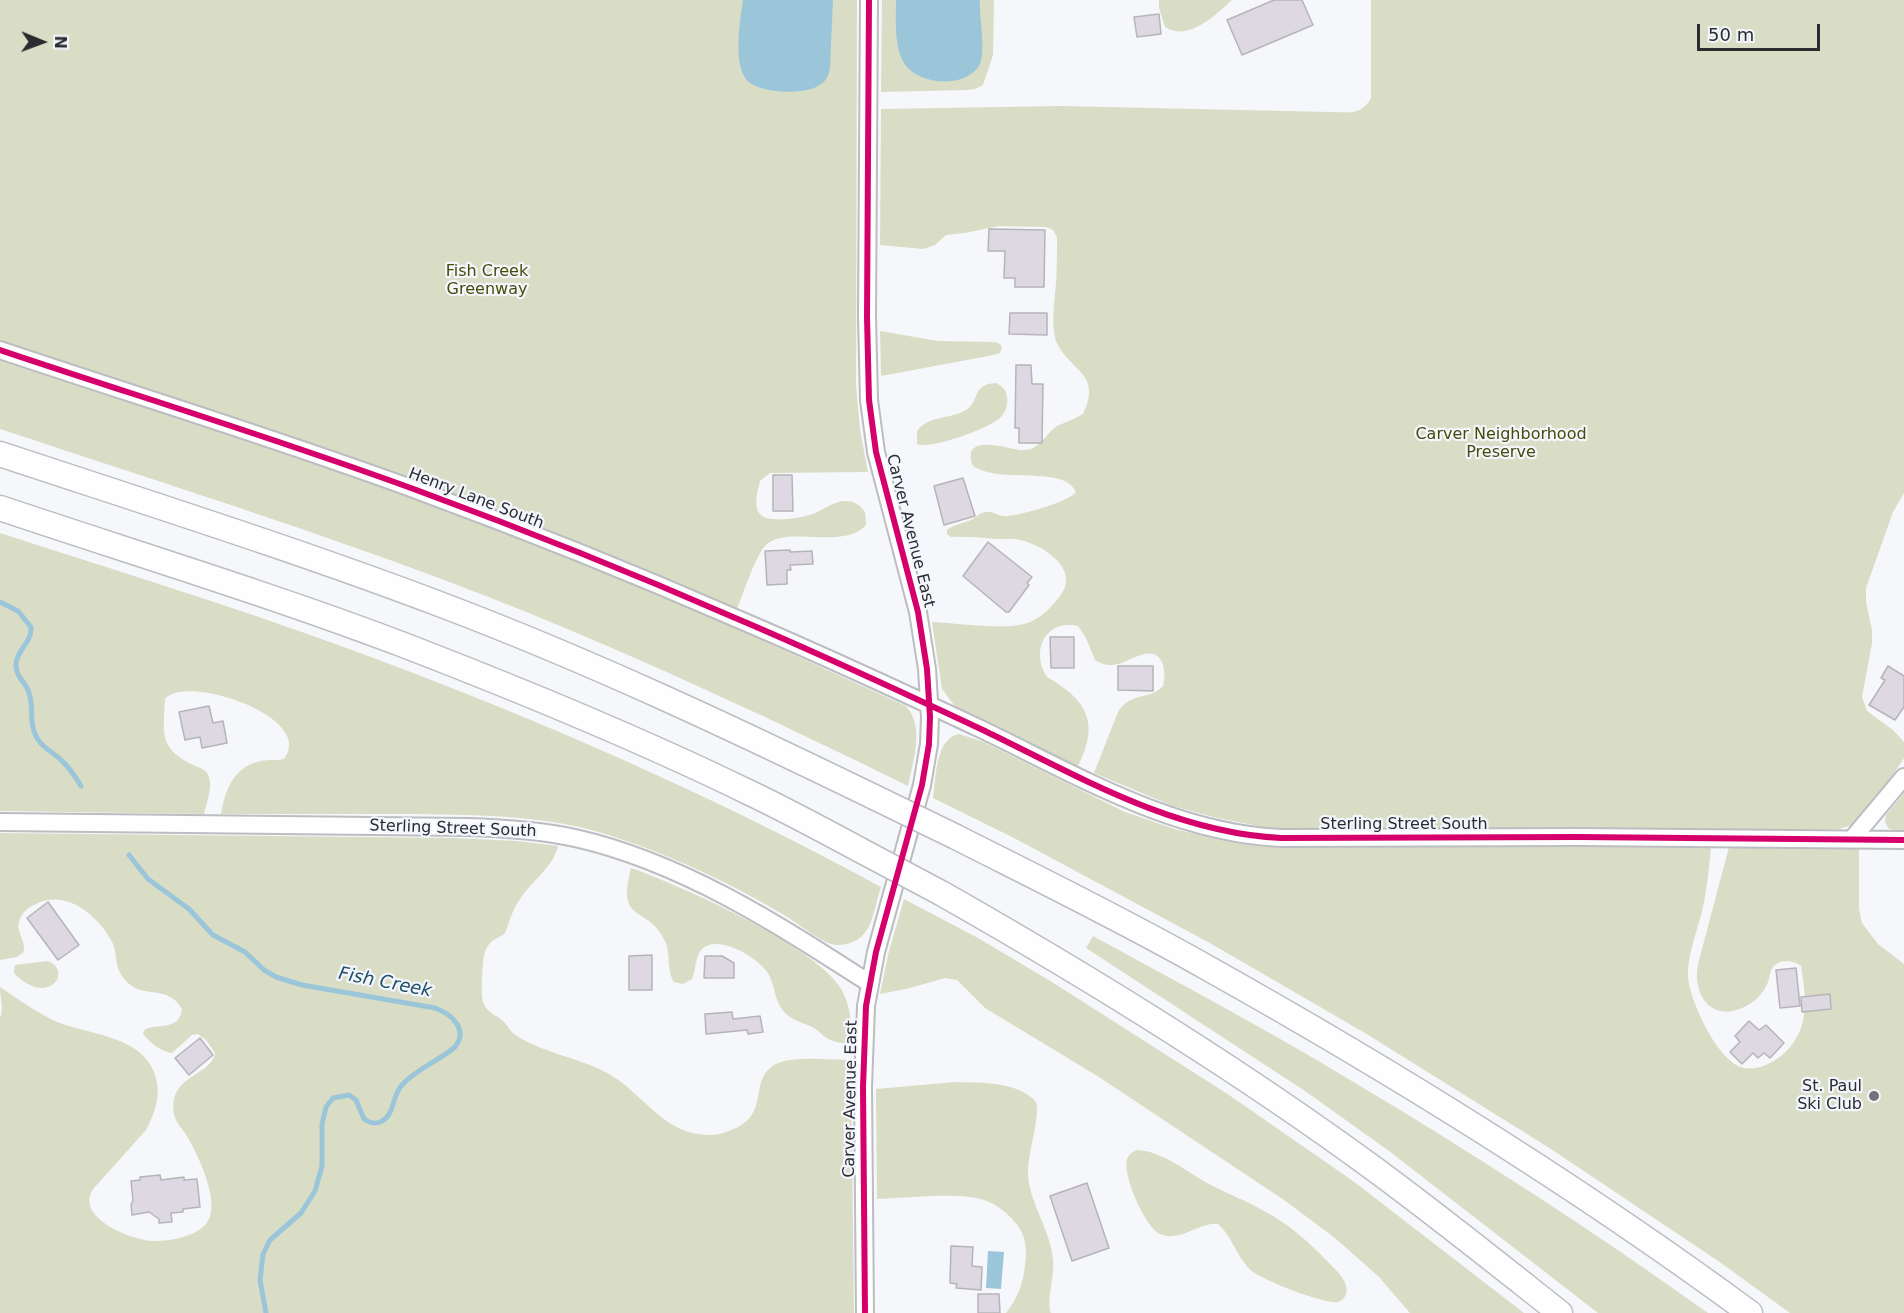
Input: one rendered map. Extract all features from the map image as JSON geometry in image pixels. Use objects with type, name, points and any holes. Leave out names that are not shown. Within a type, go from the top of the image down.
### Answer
[{"type":"highway","points":[[0,454],[353,572],[445,606],[640,686],[956,837],[1202,965],[1341,1045],[1557,1180],[1750,1313]]},
{"type":"highway","points":[[0,508],[286,603],[400,644],[616,731],[748,792],[940,892],[1156,1020],[1381,1174],[1560,1313]]},
{"type":"street","name":"Carver Avenue East","points":[[865,1313],[863,1068],[866,1006],[869,983],[924,775],[929,744],[930,706],[918,612],[880,471],[869,400],[867,317],[869,0]]},
{"type":"street","name":"Henry Lane South","points":[[0,350],[267,438],[498,521],[734,617],[930,706]]},
{"type":"street","name":"Sterling Street South","points":[[930,706],[1140,805],[1190,822],[1255,836],[1904,840]]},
{"type":"street","points":[[1852,839],[1904,777]]},
{"type":"street","name":"Sterling Street South","points":[[0,822],[206,826],[454,826],[516,829],[561,835],[619,851],[708,888],[775,923],[869,983]]},
{"type":"green space","name":"Fish Creek Greenway","points":[[0,0],[857,0],[856,384],[860,430],[868,472],[770,473],[760,481],[756,502],[758,511],[764,517],[786,519],[815,513],[837,502],[852,502],[859,505],[865,512],[866,525],[856,532],[843,536],[786,537],[774,540],[765,546],[757,558],[737,609],[698,594],[698,611],[906,706],[912,714],[916,734],[915,755],[908,786],[718,695],[524,611],[329,538],[0,429]]},
{"type":"green space","points":[[882,0],[896,0],[897,30],[982,49],[979,20],[980,0],[994,0],[993,55],[983,85],[967,90],[881,92]]},
{"type":"green space","points":[[1159,0],[1232,0],[1201,25],[1183,31],[1174,31],[1165,27]]},
{"type":"green space","name":"Carver Neighborhood Preserve","points":[[1371,0],[1904,0],[1904,493],[1893,512],[1866,588],[1872,643],[1862,697],[1867,711],[1893,730],[1904,742],[1904,758],[1879,796],[1858,821],[1839,829],[1722,831],[1269,828],[1217,818],[1173,806],[1094,773],[1118,712],[1123,705],[1134,698],[1158,691],[1163,686],[1163,665],[1153,654],[1141,655],[1115,665],[1100,663],[1095,660],[1078,626],[1057,627],[1044,639],[1040,657],[1047,677],[1072,694],[1086,714],[1088,737],[1078,766],[957,709],[942,689],[932,622],[992,626],[1024,624],[1049,609],[1065,586],[1066,577],[1063,568],[1049,553],[1039,547],[1015,539],[951,537],[947,534],[950,528],[973,519],[983,512],[1004,516],[1014,515],[1055,504],[1076,492],[1069,484],[1058,479],[1045,476],[999,474],[973,466],[971,456],[973,449],[986,445],[1019,450],[1033,448],[1057,426],[1083,414],[1089,390],[1087,381],[1063,352],[1055,337],[1057,237],[1053,230],[1046,227],[999,226],[946,235],[935,245],[923,249],[880,245],[881,109],[1061,106],[1354,112],[1363,108],[1371,98]]},
{"type":"green space","points":[[880,331],[938,341],[995,342],[1002,348],[1000,353],[994,355],[881,376]]},
{"type":"green space","points":[[996,383],[1003,388],[1007,397],[1006,408],[1000,418],[960,437],[934,444],[917,444],[917,431],[922,426],[966,410],[973,403],[979,390],[988,384]]},
{"type":"green space","points":[[0,533],[205,599],[358,652],[529,719],[648,771],[766,827],[881,887],[869,926],[857,940],[848,944],[831,944],[744,893],[674,859],[602,833],[554,822],[454,815],[221,814],[232,780],[244,768],[252,764],[264,760],[284,759],[289,744],[282,729],[267,715],[221,696],[198,692],[178,692],[165,699],[164,732],[169,747],[175,753],[183,760],[204,770],[208,775],[210,791],[204,814],[0,811]]},
{"type":"green space","points":[[959,734],[984,742],[1125,812],[1178,830],[1224,840],[1287,847],[1591,845],[1711,847],[1705,895],[1691,952],[1688,977],[1694,1001],[1715,1043],[1734,1064],[1744,1068],[1764,1066],[1789,1048],[1803,1021],[1805,994],[1801,966],[1785,961],[1773,967],[1761,994],[1742,1008],[1721,1011],[1712,1008],[1701,994],[1697,975],[1698,964],[1729,847],[1859,848],[1859,909],[1862,923],[1878,944],[1904,964],[1904,1313],[1790,1313],[1721,1263],[1551,1149],[1365,1033],[1208,942],[1014,838],[933,798],[941,751],[951,737]]},
{"type":"green space","points":[[1904,793],[1904,832],[1889,829],[1885,822],[1886,815]]},
{"type":"green space","points":[[0,833],[453,838],[517,841],[558,846],[552,861],[517,903],[505,933],[487,946],[483,965],[482,990],[485,1006],[517,1036],[614,1077],[668,1122],[694,1133],[718,1134],[743,1124],[755,1108],[766,1072],[774,1065],[801,1059],[851,1060],[854,1313],[0,1313],[0,1018],[2,1007],[0,987],[55,1021],[125,1043],[147,1060],[154,1072],[158,1095],[153,1116],[146,1130],[94,1188],[89,1199],[91,1209],[98,1218],[120,1232],[133,1237],[154,1241],[182,1237],[201,1228],[210,1216],[210,1193],[207,1181],[193,1146],[175,1118],[174,1101],[183,1083],[206,1067],[212,1061],[215,1053],[206,1040],[198,1034],[192,1035],[172,1053],[160,1049],[148,1040],[143,1033],[145,1029],[173,1023],[180,1016],[182,1009],[170,997],[140,990],[127,982],[119,971],[113,945],[105,931],[89,914],[69,902],[47,900],[26,910],[19,924],[24,944],[23,953],[17,957],[0,960]]},
{"type":"green space","points":[[631,868],[681,888],[744,918],[775,935],[825,970],[840,987],[849,1008],[851,1045],[828,1039],[815,1029],[788,1016],[779,1005],[769,975],[764,969],[749,956],[728,946],[709,945],[702,949],[698,955],[692,979],[683,984],[674,982],[665,941],[658,929],[630,907],[627,899],[627,886]]},
{"type":"green space","points":[[904,899],[978,938],[1052,982],[1229,1095],[1353,1181],[1524,1313],[1410,1313],[1379,1277],[1335,1238],[1284,1200],[1099,1077],[985,1008],[957,980],[945,978],[880,994]]},
{"type":"green space","points":[[1093,936],[1254,1024],[1396,1108],[1576,1222],[1708,1313],[1598,1313],[1389,1151],[1305,1091],[1086,948]]},
{"type":"green space","points":[[48,961],[55,966],[58,972],[53,984],[46,987],[26,983],[14,973],[15,965]]},
{"type":"green space","points":[[956,1082],[988,1083],[1009,1087],[1028,1095],[1036,1102],[1037,1116],[1028,1175],[1032,1196],[1048,1237],[1053,1259],[1049,1303],[1051,1313],[1006,1313],[1021,1284],[1025,1269],[1026,1248],[1019,1227],[998,1207],[987,1201],[964,1196],[877,1199],[876,1089]]},
{"type":"green space","points":[[1137,1150],[1166,1158],[1211,1185],[1258,1207],[1282,1222],[1306,1241],[1340,1274],[1346,1286],[1345,1297],[1338,1302],[1321,1300],[1259,1276],[1248,1267],[1228,1235],[1218,1224],[1203,1226],[1175,1236],[1160,1234],[1148,1221],[1131,1187],[1126,1166],[1127,1159]]},
{"type":"water","points":[[743,0],[833,0],[830,68],[823,82],[814,88],[782,92],[760,88],[746,79],[742,72],[739,52]]},
{"type":"water","points":[[896,0],[980,0],[982,58],[974,72],[965,78],[942,82],[911,71],[904,63],[899,49],[896,33]]},
{"type":"water","points":[[988,1251],[1004,1252],[1001,1289],[986,1288]]},
{"type":"building","points":[[1274,0],[1302,0],[1313,25],[1242,55],[1227,20]]},
{"type":"building","points":[[1159,14],[1161,34],[1137,37],[1134,17]]},
{"type":"building","points":[[989,229],[1045,230],[1044,287],[1015,287],[1015,278],[1004,278],[1005,251],[988,251]]},
{"type":"building","points":[[1010,313],[1047,313],[1047,335],[1009,334]]},
{"type":"building","points":[[1016,365],[1031,365],[1032,384],[1043,384],[1042,443],[1019,443],[1019,428],[1015,428]]},
{"type":"building","points":[[773,475],[792,475],[793,511],[773,511]]},
{"type":"building","points":[[963,478],[975,516],[944,525],[934,486]]},
{"type":"building","points":[[988,542],[1032,577],[1027,583],[1029,585],[1009,612],[1006,612],[963,576]]},
{"type":"building","points":[[790,550],[790,552],[812,551],[813,564],[790,565],[791,570],[787,570],[787,584],[767,585],[765,551]]},
{"type":"building","points":[[1050,637],[1074,637],[1074,668],[1051,668]]},
{"type":"building","points":[[1118,666],[1153,666],[1153,691],[1118,690]]},
{"type":"building","points":[[1888,666],[1904,676],[1904,707],[1895,720],[1869,705],[1885,680],[1881,678]]},
{"type":"building","points":[[209,706],[213,723],[223,721],[227,743],[202,748],[200,737],[185,740],[179,712]]},
{"type":"building","points":[[48,902],[79,945],[58,960],[27,918]]},
{"type":"building","points":[[652,955],[652,990],[629,990],[629,956]]},
{"type":"building","points":[[705,956],[722,956],[734,963],[734,978],[704,978]]},
{"type":"building","points":[[1796,968],[1800,1006],[1780,1008],[1776,970]]},
{"type":"building","points":[[1830,994],[1831,1009],[1802,1012],[1801,997]]},
{"type":"building","points":[[732,1012],[733,1019],[760,1016],[763,1032],[748,1034],[747,1030],[706,1034],[705,1014]]},
{"type":"building","points":[[1749,1021],[1759,1030],[1766,1025],[1784,1043],[1770,1058],[1764,1053],[1758,1058],[1753,1053],[1742,1064],[1730,1052],[1740,1042],[1735,1036]]},
{"type":"building","points":[[200,1038],[213,1055],[189,1075],[175,1058]]},
{"type":"building","points":[[160,1175],[161,1180],[184,1177],[184,1180],[197,1179],[200,1207],[171,1213],[172,1222],[159,1223],[159,1219],[149,1212],[132,1215],[131,1181],[140,1180],[140,1177]]},
{"type":"building","points":[[1087,1183],[1109,1248],[1072,1261],[1050,1196]]},
{"type":"building","points":[[951,1246],[973,1247],[972,1266],[982,1267],[981,1290],[956,1288],[957,1284],[950,1283]]},
{"type":"building","points":[[978,1294],[999,1294],[1000,1313],[978,1313]]},
{"type":"waterway","name":"Fish Creek","points":[[0,602],[18,611],[31,627],[31,633],[18,655],[16,665],[28,689],[35,734],[43,746],[67,766],[81,786]]},
{"type":"waterway","name":"Fish Creek","points":[[129,855],[148,879],[189,909],[213,935],[245,952],[264,970],[276,977],[302,985],[435,1008],[452,1018],[459,1028],[459,1040],[455,1047],[414,1074],[402,1085],[389,1114],[382,1121],[373,1123],[364,1119],[356,1100],[349,1095],[333,1098],[326,1107],[322,1124],[322,1166],[315,1191],[301,1213],[270,1240],[263,1254],[260,1280],[266,1313]]},
{"type":"cycle path","points":[[865,1313],[863,1087],[866,1006],[876,952],[922,785],[929,744],[930,717],[927,669],[918,612],[876,452],[869,400],[867,317],[869,0]]},
{"type":"cycle path","points":[[0,350],[315,454],[538,536],[828,659],[1128,800],[1203,826],[1241,834],[1281,838],[1578,837],[1904,840]]},
{"type":"place","name":"St. Paul Ski Club","points":[[1874,1096]]}]
